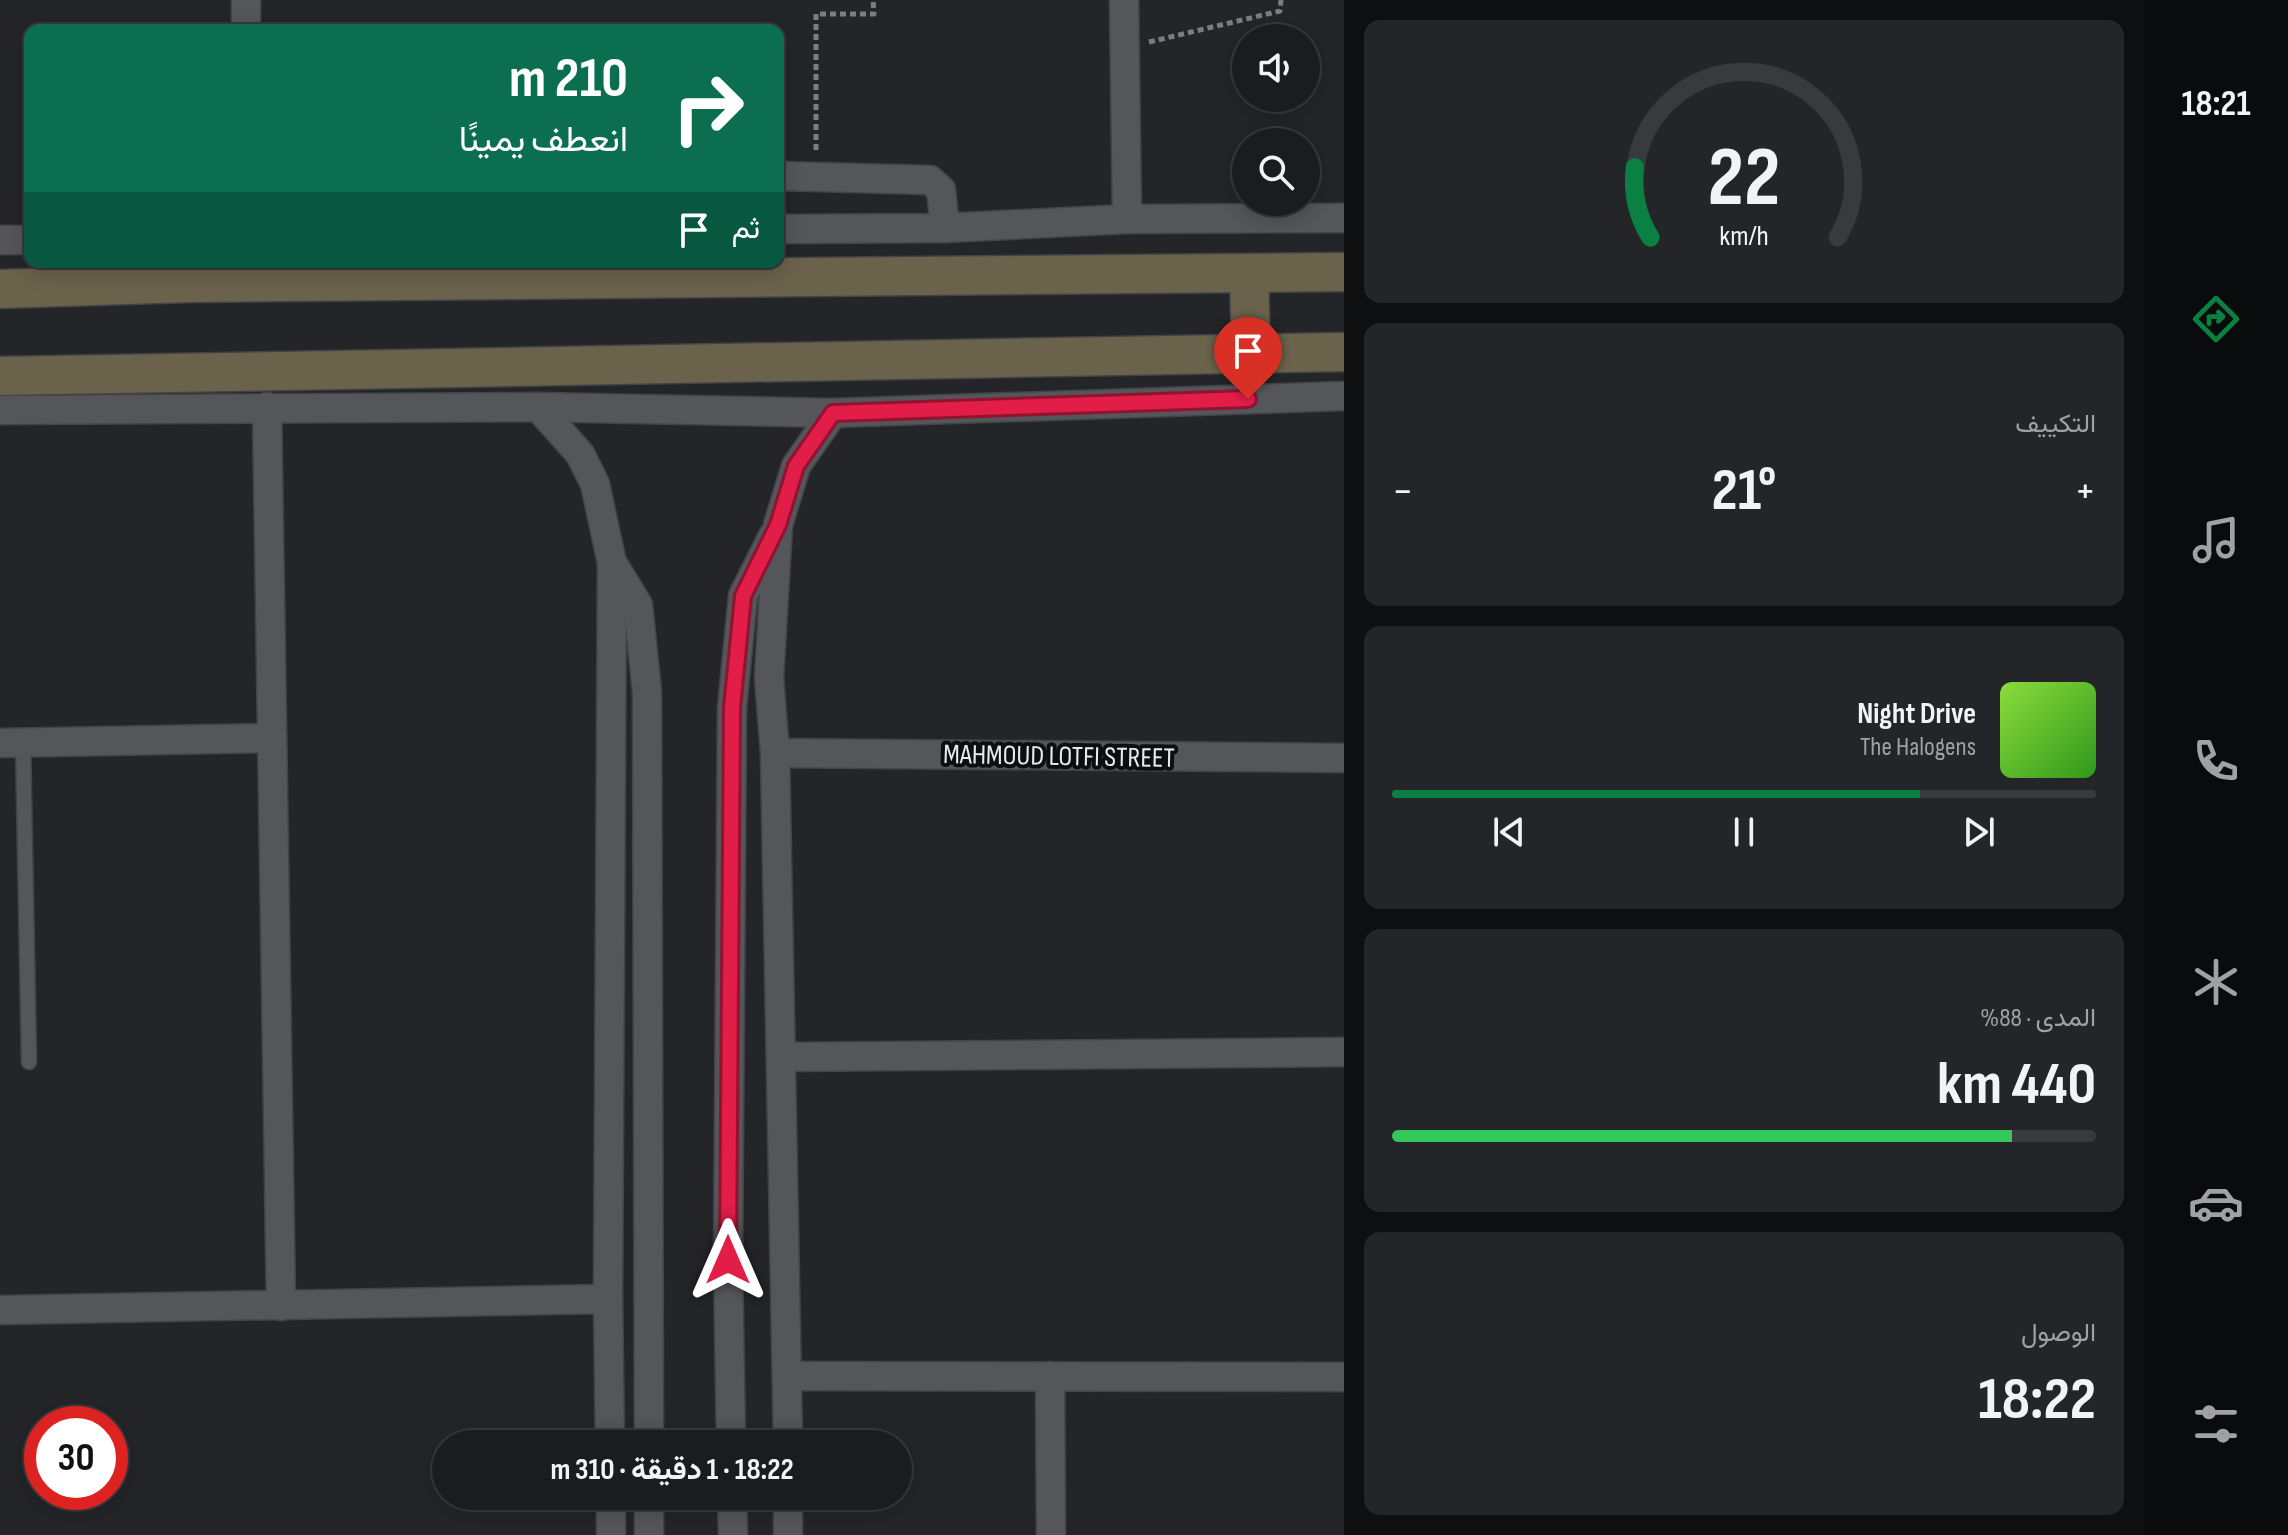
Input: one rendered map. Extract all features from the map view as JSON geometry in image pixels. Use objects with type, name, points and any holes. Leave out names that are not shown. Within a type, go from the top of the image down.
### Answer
[{"type":"street","points":[[246,0],[246,24]]},
{"type":"street","points":[[1124,0],[1127,219]]},
{"type":"street","points":[[784,176],[930,180],[941,190],[945,228]]},
{"type":"street","points":[[784,229],[945,228],[1127,219],[1344,218]]},
{"type":"street","points":[[0,240],[24,240]]},
{"type":"street","points":[[0,289],[204,283],[1344,272]]},
{"type":"street","points":[[1249,273],[1251,354]]},
{"type":"street","points":[[0,376],[1344,352]]},
{"type":"street","points":[[0,410],[538,407],[833,413],[1344,396]]},
{"type":"street","points":[[267,407],[281,1306]]},
{"type":"street","points":[[538,407],[580,454],[595,484],[612,563],[610,1430]]},
{"type":"street","points":[[731,1430],[728,1260],[732,708],[743,596],[778,525],[796,466],[833,413]]},
{"type":"street","points":[[778,525],[769,678],[775,753],[788,1430]]},
{"type":"street","points":[[612,563],[638,605],[647,692],[649,1430]]},
{"type":"street","points":[[12,743],[272,738]]},
{"type":"street","name":"MAHMOUD LOTFI STREET","points":[[775,753],[1344,758]]},
{"type":"street","points":[[781,1057],[1344,1052]]},
{"type":"street","points":[[0,1310],[608,1299]]},
{"type":"street","points":[[787,1376],[1344,1377]]},
{"type":"street","points":[[1050,1376],[1051,1535]]},
{"type":"street","points":[[611,1510],[611,1535]]},
{"type":"street","points":[[649,1510],[649,1535]]},
{"type":"street","points":[[732,1510],[733,1535]]},
{"type":"street","points":[[788,1510],[788,1535]]},
{"type":"lane","points":[[12,743],[29,1062]]},
{"type":"path","points":[[816,177],[816,14],[874,14],[873,0]]},
{"type":"path","points":[[1125,48],[1280,11],[1281,0]]},
{"type":"route","points":[[728,1260],[732,708],[743,596],[778,525],[796,466],[833,413],[1248,399]]}]
